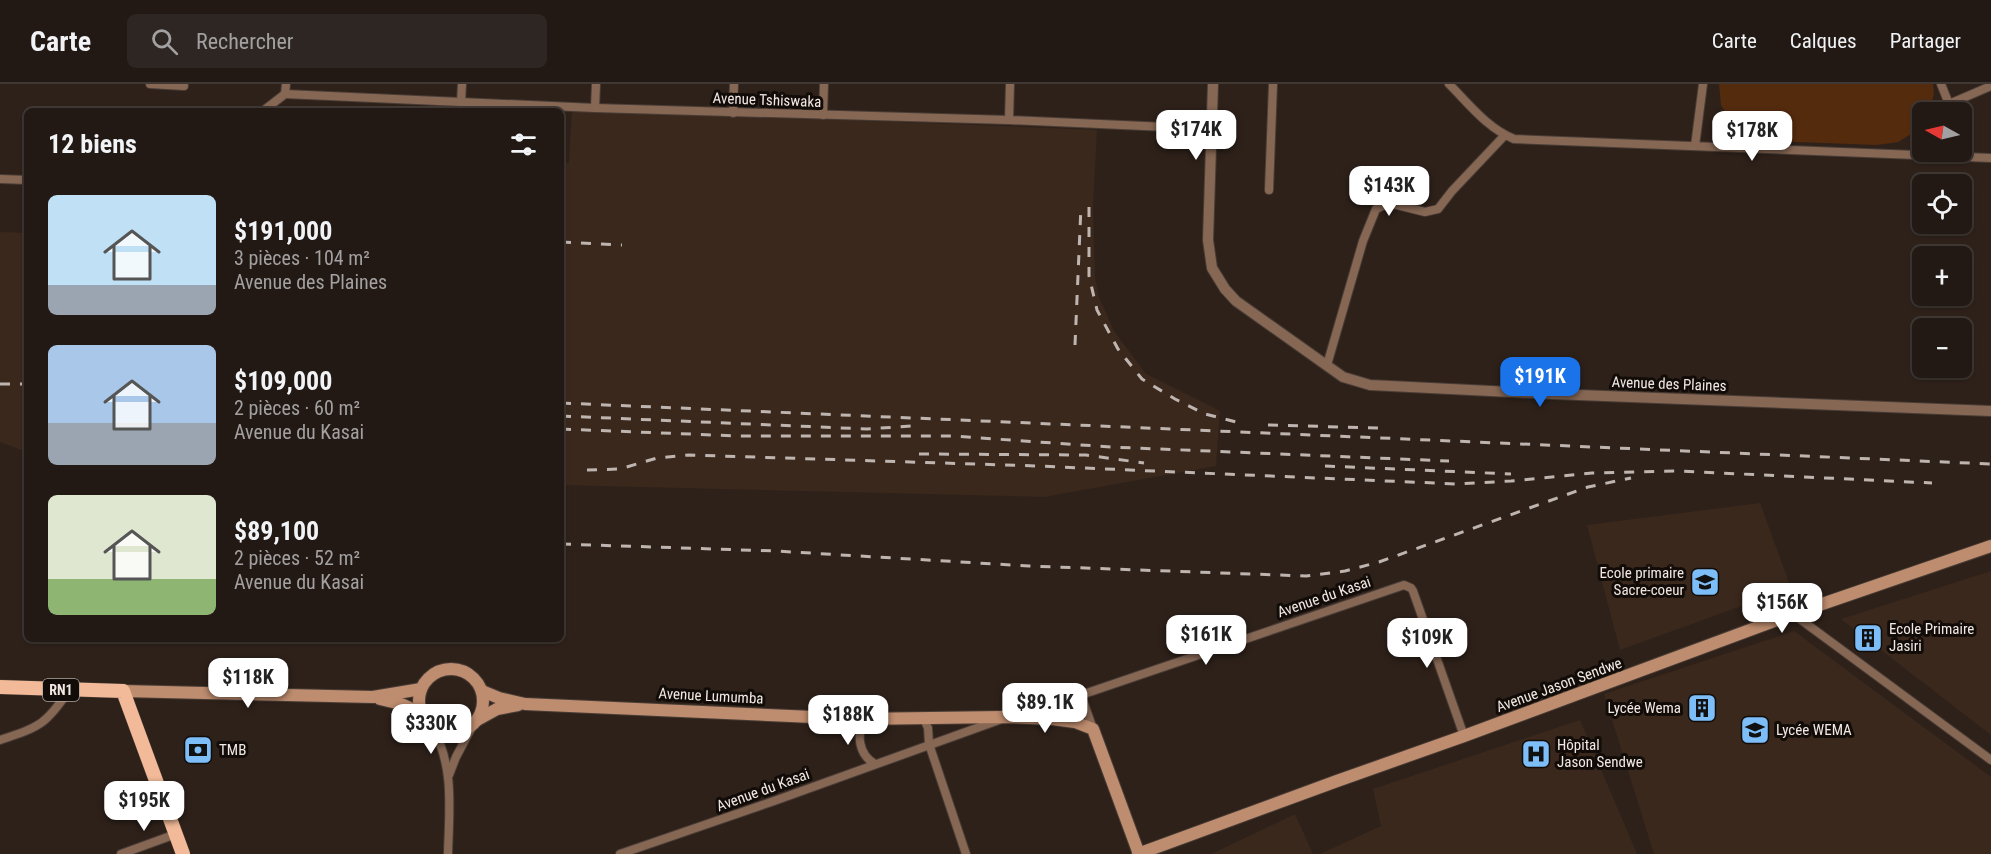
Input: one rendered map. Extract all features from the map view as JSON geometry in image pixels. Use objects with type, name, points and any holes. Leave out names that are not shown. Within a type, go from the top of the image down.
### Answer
[{"type":"highway","name":"RN1","points":[[0,687],[123,691]]},
{"type":"highway","points":[[123,691],[183,854]]},
{"type":"main road","name":"Avenue Jason Sendwe","points":[[1139,854],[1793,614],[1991,546]]},
{"type":"main road","points":[[421,713],[419,701],[421,689],[426,681],[437,672],[455,669],[472,676],[482,691],[483,708],[475,722]]},
{"type":"main road","points":[[373,698],[421,689]]},
{"type":"main road","points":[[123,691],[373,698],[401,704],[421,713],[432,727],[449,733],[462,731],[497,709],[525,704]]},
{"type":"main road","points":[[482,691],[525,704]]},
{"type":"main road","name":"Avenue Lumumba","points":[[525,704],[866,719],[1003,717],[1075,722],[1093,729]]},
{"type":"main road","points":[[1093,729],[1139,854]]},
{"type":"street","points":[[150,84],[184,86]]},
{"type":"street","points":[[461,102],[462,84]]},
{"type":"street","points":[[595,108],[596,84]]},
{"type":"street","points":[[733,113],[734,84]]},
{"type":"street","points":[[823,115],[825,84]]},
{"type":"street","points":[[1009,120],[1010,84]]},
{"type":"street","name":"Avenue des Plaines","points":[[1213,84],[1208,240],[1212,268],[1236,301],[1352,381],[1370,385],[1553,394],[1991,411]]},
{"type":"street","points":[[1269,190],[1273,84]]},
{"type":"street","points":[[1449,84],[1480,116],[1514,139],[1912,155]]},
{"type":"street","points":[[1695,146],[1703,84]]},
{"type":"street","points":[[1941,84],[1948,102]]},
{"type":"street","points":[[1954,102],[1991,86]]},
{"type":"street","points":[[266,108],[286,89]]},
{"type":"street","name":"Avenue Tshiswaka","points":[[286,89],[461,102],[595,108],[1009,120],[1211,129]]},
{"type":"street","points":[[1327,365],[1363,241],[1376,209],[1389,203],[1425,212],[1438,209],[1505,135]]},
{"type":"street","points":[[1972,157],[1991,158]]},
{"type":"street","points":[[0,179],[24,180]]},
{"type":"street","name":"Avenue du Kasai","points":[[621,854],[1003,717],[1081,695],[1404,585],[1413,591],[1464,736]]},
{"type":"street","points":[[1793,614],[1991,760]]},
{"type":"street","points":[[0,740],[27,731],[48,719],[69,690]]},
{"type":"street","points":[[1081,695],[1093,729]]},
{"type":"street","points":[[866,719],[861,725],[860,740],[865,755],[875,764]]},
{"type":"street","points":[[924,719],[928,728],[928,744],[966,854]]},
{"type":"street","points":[[449,775],[475,722]]},
{"type":"street","points":[[432,727],[441,742],[449,775],[448,854]]},
{"type":"street","points":[[121,854],[176,834]]},
{"type":"shaded area","points":[[1719,84],[1933,84],[1934,94],[1932,102],[1912,102],[1912,133],[1898,142],[1877,145],[1769,141],[1749,136],[1732,123],[1721,105]]},
{"type":"shaded area","points":[[572,109],[1097,130],[1093,207],[1095,276],[1099,297],[1114,331],[1146,374],[1220,411],[1216,466],[1044,497],[564,485],[564,163],[569,163]]},
{"type":"shaded area","points":[[0,232],[24,233],[24,451],[0,442]]},
{"type":"shaded area","points":[[1760,503],[1791,588],[1620,650],[1587,525]]},
{"type":"shaded area","points":[[1991,571],[1991,735],[1841,619]]},
{"type":"shaded area","points":[[1794,631],[1991,777],[1991,854],[1654,854],[1604,694]]},
{"type":"shaded area","name":"Hôpital Jason Sendwe","points":[[1580,720],[1637,854],[1320,854],[1381,826],[1373,789]]},
{"type":"shaded area","points":[[1295,814],[1313,854],[1211,854]]},
{"type":"railway","points":[[1075,345],[1081,206]]},
{"type":"railway","points":[[1089,207],[1089,276],[1097,310],[1118,349],[1142,379],[1175,399],[1205,414],[1244,424]]},
{"type":"railway","points":[[564,242],[622,245]]},
{"type":"railway","points":[[0,384],[24,384]]},
{"type":"railway","points":[[564,403],[1991,464]]},
{"type":"railway","points":[[564,416],[867,429],[912,426]]},
{"type":"railway","points":[[1268,425],[1378,428]]},
{"type":"railway","points":[[564,429],[739,436],[952,436],[1111,447],[1449,461]]},
{"type":"railway","points":[[919,454],[1086,455],[1144,463]]},
{"type":"railway","points":[[587,470],[620,469],[657,458],[689,455],[1037,466],[1457,484],[1592,473],[1678,471],[1932,483]]},
{"type":"railway","points":[[1325,466],[1511,474]]},
{"type":"railway","points":[[564,544],[775,551],[1029,566],[1306,576],[1345,571],[1379,562],[1588,487],[1631,478]]},
{"type":"place","name":"Ecole primaire Sacre-coeur","points":[[1705,582]]},
{"type":"place","name":"Ecole Primaire Jasiri","points":[[1868,638]]},
{"type":"place","name":"Lycée Wema","points":[[1702,708]]},
{"type":"place","name":"Lycée WEMA","points":[[1755,730]]},
{"type":"place","name":"TMB","points":[[198,750]]},
{"type":"place","name":"Hôpital Jason Sendwe","points":[[1536,754]]}]
